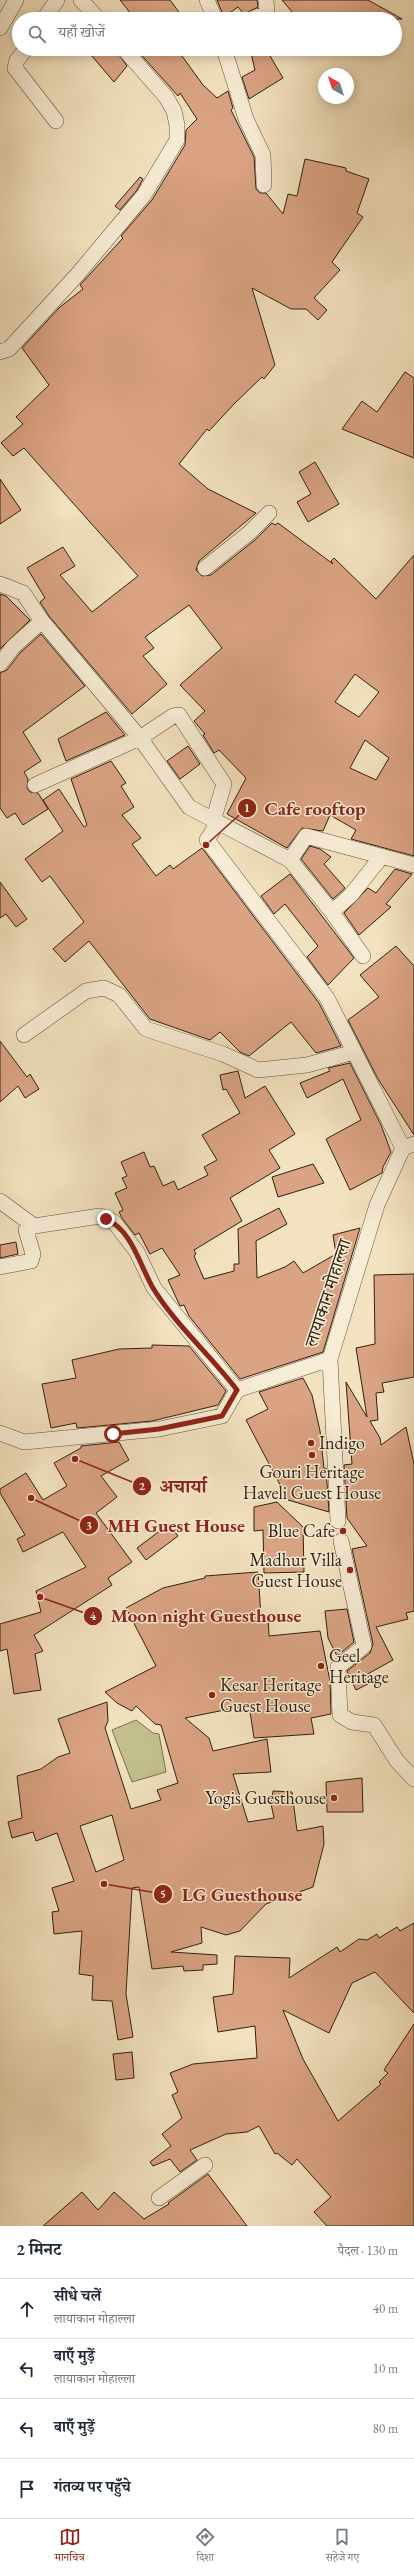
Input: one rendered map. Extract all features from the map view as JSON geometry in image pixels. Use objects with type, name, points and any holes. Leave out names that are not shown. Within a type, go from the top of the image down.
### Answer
[{"type":"street","points":[[0,28],[16,0]]},
{"type":"street","points":[[49,12],[57,0]]},
{"type":"street","points":[[81,0],[92,12]]},
{"type":"street","points":[[207,0],[212,12]]},
{"type":"street","points":[[266,0],[267,12]]},
{"type":"street","points":[[20,56],[14,68],[56,121]]},
{"type":"street","points":[[0,352],[14,343],[77,275],[144,195],[177,140],[176,118],[166,98],[130,56]]},
{"type":"street","points":[[226,56],[249,128],[263,155],[264,185]]},
{"type":"street","points":[[205,568],[249,533],[269,513]]},
{"type":"street","points":[[0,584],[23,593],[42,621],[140,738],[188,807],[290,860],[332,912],[363,956]]},
{"type":"street","points":[[0,664],[13,646],[42,621]]},
{"type":"street","points":[[35,785],[140,738],[173,716],[177,715],[181,717],[224,784],[215,822],[207,840],[327,998],[354,1052],[409,1146]]},
{"type":"street","points":[[290,860],[306,836],[414,865]]},
{"type":"street","points":[[332,912],[351,895],[382,856]]},
{"type":"street","points":[[24,1035],[86,991],[104,988],[119,995],[146,1029],[223,1054],[258,1070],[307,1065],[354,1052]]},
{"type":"street","name":"लायाकान मोहाल्ला","points":[[237,1390],[330,1359],[377,1205],[409,1146]]},
{"type":"street","points":[[0,1201],[34,1226]]},
{"type":"street","points":[[0,1267],[31,1261],[33,1254],[26,1230],[34,1226],[100,1216],[114,1222],[137,1252],[154,1288],[237,1390],[222,1416],[159,1429],[24,1442],[0,1433]]},
{"type":"street","points":[[330,1359],[338,1521]]},
{"type":"street","points":[[341,1541],[364,1646],[338,1667],[340,1715],[352,1722],[374,1725],[398,1761],[414,1779]]},
{"type":"street","points":[[159,2198],[205,2165]]},
{"type":"shaded area","points":[[136,1720],[153,1733],[159,1734],[166,1772],[132,1782],[112,1730]]},
{"type":"building","points":[[120,0],[170,0],[179,12],[129,12]]},
{"type":"building","points":[[217,0],[257,0],[258,7],[248,12],[242,12],[238,7],[231,12],[222,12]]},
{"type":"building","points":[[282,0],[368,0],[389,12],[292,12]]},
{"type":"building","points":[[92,56],[120,56],[127,66],[114,82]]},
{"type":"building","points":[[142,56],[182,56],[203,85],[217,98],[228,91],[233,108],[231,110],[254,157],[256,189],[260,193],[266,193],[283,214],[288,194],[297,196],[305,159],[346,168],[346,171],[369,179],[357,213],[363,217],[332,262],[340,270],[314,298],[327,310],[318,320],[306,309],[291,309],[252,288],[275,365],[264,379],[262,377],[209,431],[207,429],[179,464],[208,489],[256,513],[199,561],[196,570],[202,576],[211,575],[255,540],[272,523],[275,525],[278,523],[333,564],[331,561],[334,558],[376,599],[414,555],[414,856],[351,839],[356,830],[330,815],[323,831],[302,828],[287,848],[227,814],[246,778],[219,750],[214,753],[203,735],[205,734],[194,721],[205,711],[180,685],[222,648],[189,605],[145,637],[154,648],[143,656],[167,684],[132,714],[49,616],[40,602],[45,598],[27,568],[63,547],[75,566],[60,575],[92,612],[138,576],[24,448],[13,456],[1,443],[23,424],[16,417],[49,385],[22,348],[60,307],[83,289],[80,285],[123,238],[121,236],[152,200],[185,145],[186,130],[197,119],[180,93],[178,96]],"holes":[[[355,674],[379,692],[359,717],[335,702]],[[365,740],[389,758],[376,780],[350,768]]]},
{"type":"building","points":[[252,56],[270,56],[283,78],[249,99],[242,77],[255,70]]},
{"type":"building","points":[[140,177],[143,179],[137,190],[120,210],[115,206]]},
{"type":"building","points":[[405,372],[414,378],[414,458],[342,429],[362,401],[377,412]]},
{"type":"building","points":[[315,462],[339,504],[308,522],[297,502],[311,494],[299,472]]},
{"type":"building","points":[[0,479],[21,510],[0,524]]},
{"type":"building","points":[[0,594],[6,596],[30,620],[0,649]]},
{"type":"building","points":[[41,634],[85,686],[23,732],[41,761],[24,772],[28,779],[27,788],[30,792],[38,793],[48,809],[23,825],[15,813],[7,818],[0,808],[0,673],[7,670],[20,653]]},
{"type":"building","points":[[106,712],[125,735],[66,761],[58,739]]},
{"type":"building","points":[[188,746],[200,764],[180,779],[167,761]]},
{"type":"building","points":[[111,761],[126,783],[121,786],[134,807],[122,815],[141,838],[132,844],[156,876],[170,865],[173,869],[202,848],[319,1003],[341,1046],[316,1053],[291,1022],[249,1056],[240,1052],[220,1032],[210,1040],[150,1019],[89,941],[65,962],[53,949],[84,922],[50,876],[42,882],[25,859],[63,831],[43,800],[59,789],[84,827],[87,825],[71,779]]},
{"type":"building","points":[[310,846],[320,849],[331,857],[324,864],[345,888],[333,899],[301,859]]},
{"type":"building","points":[[395,869],[412,874],[386,904],[391,907],[359,935],[344,913],[368,888],[376,893]]},
{"type":"building","points":[[290,874],[354,958],[328,985],[307,957],[318,946],[285,904],[274,914],[261,896]]},
{"type":"building","points":[[0,882],[27,919],[16,927],[6,914],[0,918]]},
{"type":"building","points":[[396,946],[414,966],[414,1135],[378,1079],[348,1020],[379,997],[360,975]]},
{"type":"building","points":[[0,1041],[27,1077],[30,1074],[39,1089],[25,1098],[18,1086],[0,1102]]},
{"type":"building","points":[[350,1063],[381,1125],[391,1152],[383,1167],[382,1173],[350,1190],[326,1139],[361,1120],[343,1079],[307,1098],[300,1083],[330,1071],[328,1068]]},
{"type":"building","points":[[238,1071],[245,1098],[265,1086],[295,1134],[269,1150],[280,1168],[230,1198],[242,1221],[194,1250],[196,1254],[194,1256],[204,1279],[234,1271],[234,1264],[239,1264],[238,1229],[279,1208],[287,1224],[256,1241],[257,1278],[285,1267],[294,1261],[303,1273],[336,1254],[333,1235],[360,1228],[323,1352],[240,1379],[189,1316],[184,1305],[180,1306],[168,1280],[180,1275],[162,1248],[150,1254],[139,1233],[135,1235],[122,1218],[119,1212],[123,1210],[115,1193],[127,1188],[122,1178],[127,1176],[121,1162],[144,1152],[150,1167],[154,1166],[163,1186],[174,1181],[178,1190],[208,1175],[204,1167],[217,1160],[202,1135],[240,1113],[226,1089],[223,1090],[220,1075]]},
{"type":"building","points":[[313,1164],[324,1183],[278,1197],[272,1177]]},
{"type":"building","points":[[16,1242],[18,1254],[0,1258],[0,1245]]},
{"type":"building","points":[[414,1274],[414,1377],[382,1383],[384,1392],[376,1393],[378,1420],[370,1421],[380,1438],[381,1445],[406,1427],[414,1464],[414,1611],[406,1613],[408,1619],[376,1627],[393,1660],[364,1676],[368,1684],[356,1690],[347,1671],[370,1653],[373,1644],[352,1549],[367,1546],[347,1518],[344,1465],[352,1464],[346,1382],[367,1417],[356,1348],[375,1344],[374,1275]]},
{"type":"building","points":[[152,1345],[189,1346],[226,1391],[218,1405],[152,1421],[77,1428],[76,1423],[51,1428],[42,1384],[76,1378],[72,1360],[119,1349],[152,1348]]},
{"type":"building","points":[[303,1378],[312,1395],[320,1431],[324,1469],[326,1468],[329,1512],[288,1500],[246,1420],[268,1409],[259,1392]]},
{"type":"building","points":[[119,1442],[129,1460],[101,1476],[117,1497],[96,1513],[132,1562],[108,1578],[112,1585],[34,1635],[43,1651],[35,1654],[41,1690],[14,1694],[7,1649],[0,1651],[0,1624],[41,1612],[36,1591],[86,1567],[63,1532],[23,1552],[17,1539],[25,1535],[0,1493],[0,1489],[26,1473],[43,1500],[67,1486],[54,1463],[81,1448],[81,1446]]},
{"type":"building","points":[[277,1502],[303,1527],[304,1572],[264,1573],[263,1530],[254,1531],[254,1507]]},
{"type":"building","points":[[169,1524],[178,1536],[146,1560],[137,1548]]},
{"type":"building","points":[[258,1572],[261,1617],[268,1616],[269,1636],[320,1631],[330,1681],[331,1714],[311,1718],[314,1734],[254,1738],[249,1705],[185,1718],[209,1738],[213,1751],[267,1739],[271,1772],[233,1774],[248,1822],[274,1818],[271,1804],[273,1791],[292,1792],[297,1831],[323,1826],[324,1844],[313,1887],[266,1904],[240,1931],[226,1935],[201,1927],[202,1943],[171,1952],[217,1955],[217,1964],[203,1965],[203,1970],[184,1971],[183,1966],[152,1969],[139,1887],[132,1888],[126,1994],[133,2037],[118,2040],[112,2001],[92,2000],[93,1976],[79,1974],[82,1931],[54,1934],[52,1912],[59,1911],[52,1888],[74,1881],[57,1833],[36,1841],[33,1832],[12,1838],[8,1822],[22,1818],[17,1776],[41,1769],[58,1757],[70,1753],[58,1719],[107,1702],[108,1721],[105,1728],[131,1809],[161,1800],[157,1790],[178,1783],[161,1725],[155,1724],[136,1706],[132,1711],[117,1703],[105,1692],[156,1666],[126,1608],[163,1588],[205,1578],[205,1576]],"holes":[[[112,1815],[124,1860],[96,1872],[80,1826]]]},
{"type":"building","points":[[347,1609],[354,1642],[337,1656],[328,1638],[325,1611]]},
{"type":"building","name":"Yogis Guesthouse","points":[[362,1778],[363,1812],[327,1812],[326,1782]]},
{"type":"building","points":[[414,1923],[414,2013],[375,1972],[352,1983],[329,2033],[283,2010],[303,2059],[338,2121],[381,2084],[379,2082],[388,2073],[384,2070],[414,2024],[414,2226],[327,2226],[314,2212],[331,2197],[297,2159],[292,2165],[277,2153],[275,2154],[259,2126],[247,2132],[226,2134],[190,2150],[197,2160],[180,2172],[170,2159],[153,2166],[150,2162],[171,2146],[162,2134],[182,2118],[172,2095],[178,2092],[170,2073],[193,2064],[257,2058],[255,2026],[218,2032],[213,1997],[233,1994],[235,1956],[290,1958],[289,1978],[337,1947],[340,1952],[359,1939],[367,1940],[377,1934],[379,1938],[397,1927],[400,1931]]},
{"type":"building","points":[[132,2052],[134,2078],[116,2080],[113,2054]]},
{"type":"building","points":[[208,2174],[247,2226],[43,2226],[82,2192],[98,2210],[114,2192],[144,2219],[169,2204],[168,2203]]},
{"type":"place","name":"Cafe rooftop","points":[[206,845]]},
{"type":"place","name":"Indigo","points":[[311,1443]]},
{"type":"place","name":"Gouri Heritage Haveli Guest House","points":[[312,1455]]},
{"type":"place","name":"अचार्या","points":[[75,1459]]},
{"type":"place","name":"MH Guest House","points":[[31,1498]]},
{"type":"place","name":"Blue Cafe","points":[[343,1531]]},
{"type":"place","name":"Madhur Villa Guest House","points":[[350,1570]]},
{"type":"place","name":"Moon night Guesthouse","points":[[40,1597]]},
{"type":"place","name":"Geel Heritage","points":[[321,1666]]},
{"type":"place","name":"Kesar Heritage Guest House","points":[[212,1695]]},
{"type":"place","name":"Yogis Guesthouse","points":[[334,1798]]},
{"type":"place","name":"LG Guesthouse","points":[[104,1884]]},
{"type":"route","points":[[106,1219],[114,1222],[137,1252],[154,1288],[192,1336],[217,1363],[237,1390],[222,1416],[159,1429],[113,1434]]}]
